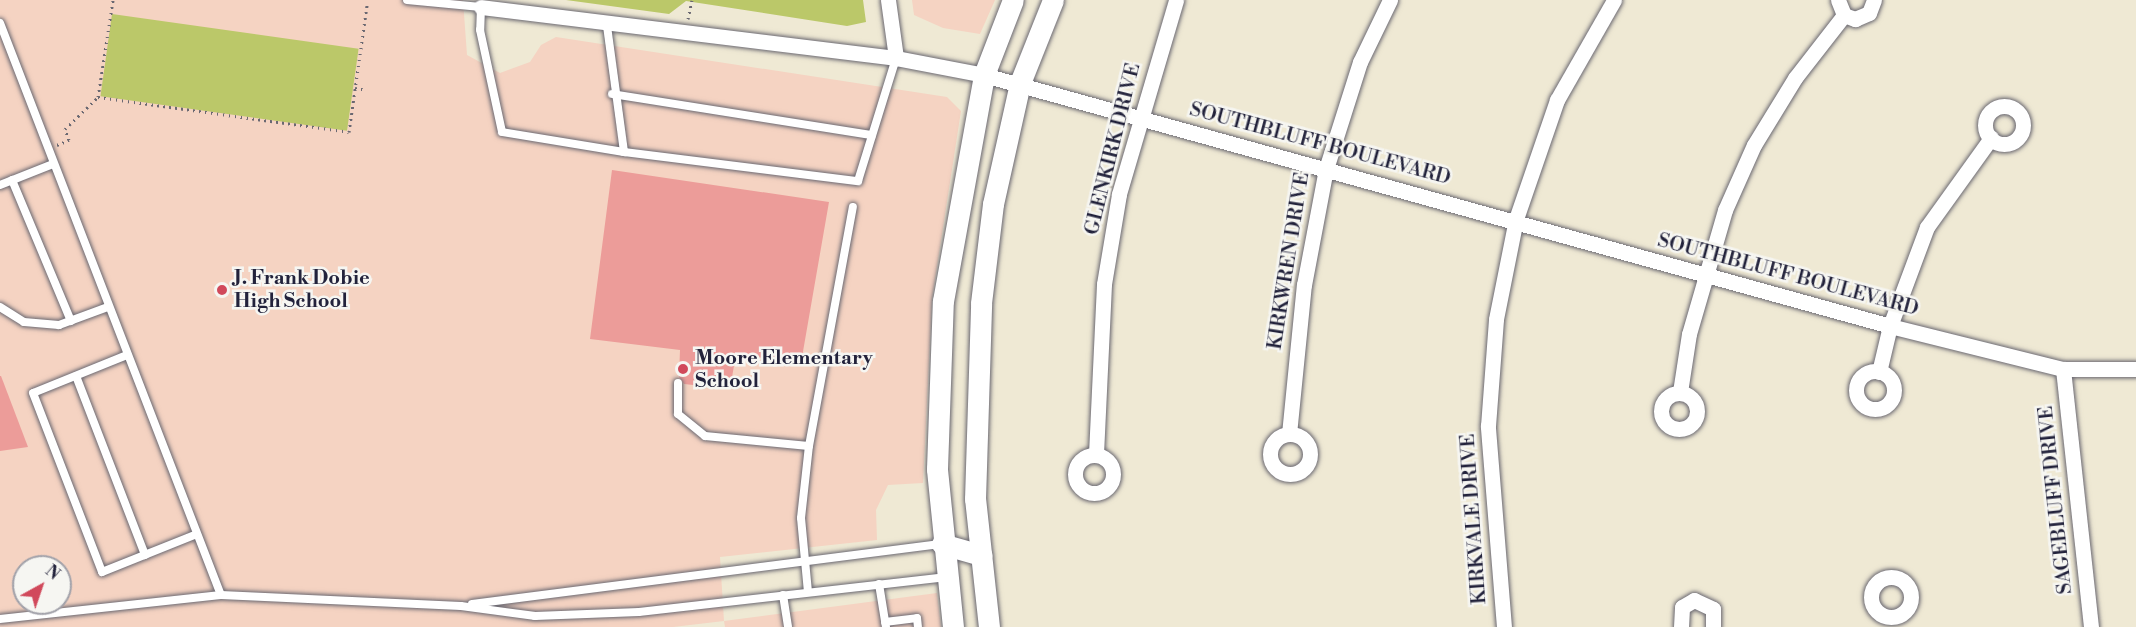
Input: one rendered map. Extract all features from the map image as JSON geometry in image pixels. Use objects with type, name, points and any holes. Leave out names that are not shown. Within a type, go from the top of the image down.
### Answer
[{"type":"main road","points":[[953,627],[942,544],[937,469],[943,301],[959,199],[984,75],[1013,0]]},
{"type":"main road","points":[[989,627],[975,469],[981,303],[993,204],[1020,83],[1053,0]]},
{"type":"main road","points":[[959,199],[993,204]]},
{"type":"main road","points":[[942,544],[981,555]]},
{"type":"main road","points":[[948,577],[981,555]]},
{"type":"street","points":[[888,0],[896,58]]},
{"type":"street","name":"GLENKIRK DRIVE","points":[[1095,454],[1104,284],[1140,116],[1176,0]]},
{"type":"street","name":"KIRKWREN DRIVE","points":[[1289,434],[1304,285],[1326,169],[1360,62],[1390,0]]},
{"type":"street","name":"KIRKVALE DRIVE","points":[[1504,627],[1488,426],[1496,319],[1516,219],[1557,100],[1614,0]]},
{"type":"street","points":[[1838,0],[1844,15]]},
{"type":"street","points":[[1844,15],[1865,16],[1874,0]]},
{"type":"street","name":"SOUTHBLUFF BOULEVARD","points":[[481,7],[607,26],[896,58],[984,75],[1516,219],[1704,275],[1890,326],[2063,369],[2136,369]]},
{"type":"street","points":[[1680,392],[1704,275],[1754,145],[1795,78],[1844,15]]},
{"type":"street","points":[[1879,372],[1890,326],[1927,227],[1991,138]]},
{"type":"street","name":"SAGEBLUFF DRIVE","points":[[2063,369],[2091,627]]},
{"type":"street","points":[[1681,627],[1682,607],[1694,600],[1713,609],[1713,627]]},
{"type":"lane","points":[[407,0],[481,7],[480,30],[502,132],[624,152],[858,181],[896,58]]},
{"type":"lane","points":[[0,23],[221,595]]},
{"type":"lane","points":[[607,26],[612,94],[624,152]]},
{"type":"lane","points":[[612,94],[872,135]]},
{"type":"lane","points":[[0,185],[53,164]]},
{"type":"lane","points":[[12,180],[71,321]]},
{"type":"lane","points":[[808,592],[801,518],[809,446],[853,207]]},
{"type":"lane","points":[[0,307],[24,322],[59,325],[108,307]]},
{"type":"lane","points":[[127,355],[33,393],[97,561],[102,572],[197,534]]},
{"type":"lane","points":[[76,376],[145,555]]},
{"type":"lane","points":[[678,383],[678,414],[705,436],[809,446]]},
{"type":"lane","points":[[462,606],[942,544]]},
{"type":"lane","points":[[0,619],[221,595],[462,606],[535,616],[639,612],[948,577]]},
{"type":"lane","points":[[879,584],[886,625],[917,618],[918,627]]},
{"type":"lane","points":[[783,595],[788,627]]},
{"type":"path","points":[[69,140],[65,129],[98,97],[113,0]]},
{"type":"path","points":[[98,97],[349,132],[367,5]]},
{"type":"path","points":[[355,88],[367,90]]},
{"type":"shaded area","points":[[0,0],[463,0],[467,55],[500,73],[530,62],[541,45],[556,37],[947,97],[961,111],[932,299],[923,483],[888,485],[876,510],[877,540],[720,557],[724,621],[673,627],[0,627]]},
{"type":"shaded area","points":[[912,0],[995,0],[980,34],[943,28],[914,15]]},
{"type":"shaded area","points":[[937,593],[941,627],[725,627],[724,621]]},
{"type":"green space","points":[[566,0],[863,0],[866,22],[847,26],[686,1],[669,14]]},
{"type":"green space","points":[[112,14],[359,49],[347,131],[100,96]]},
{"type":"building","points":[[612,170],[829,202],[801,363],[736,354],[730,389],[684,384],[679,377],[680,350],[590,339]]},
{"type":"building","points":[[1,376],[28,447],[0,451]]},
{"type":"place","name":"J. Frank Dobie High School","points":[[222,290]]},
{"type":"place","name":"Moore Elementary School","points":[[683,369]]}]
